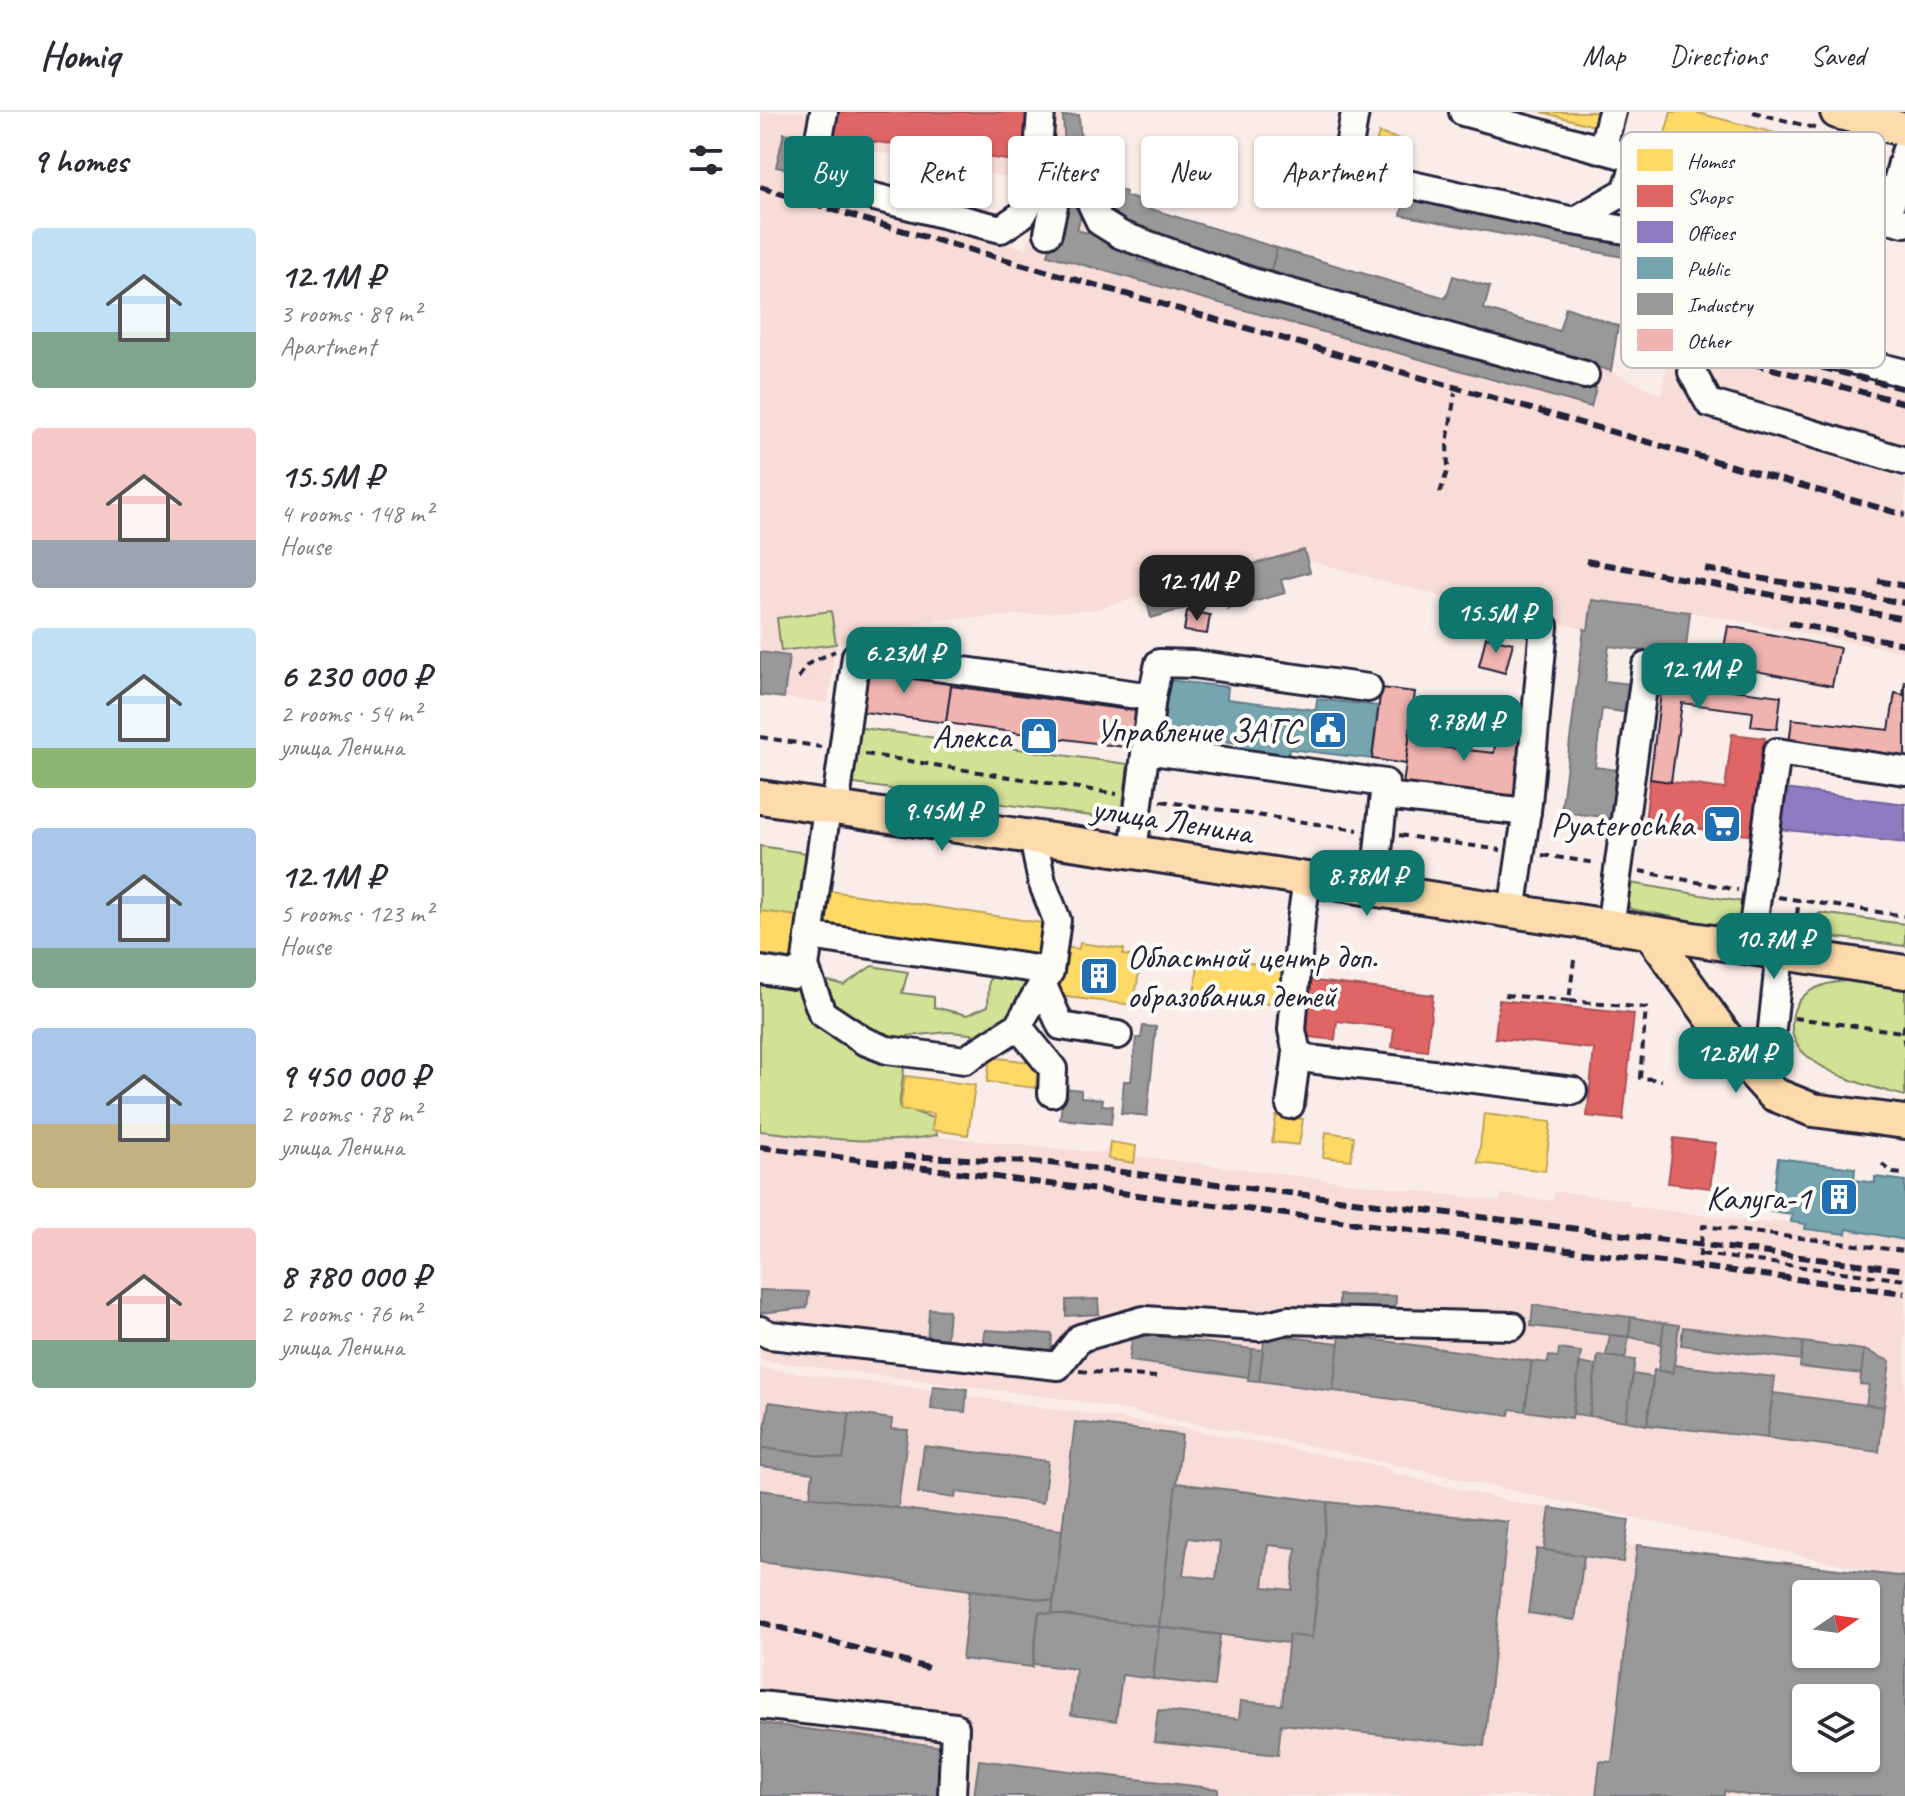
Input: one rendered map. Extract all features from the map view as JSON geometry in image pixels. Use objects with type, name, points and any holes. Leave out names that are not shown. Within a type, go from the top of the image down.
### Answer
[{"type":"main road","points":[[1837,112],[1872,116],[1905,130]]},
{"type":"main road","name":"улица Ленина","points":[[760,797],[1133,852],[1610,928],[1775,947],[1905,972]]},
{"type":"main road","points":[[1651,934],[1743,1061],[1773,1094],[1813,1110],[1905,1122]]},
{"type":"lane","points":[[824,112],[815,158],[823,184],[1001,229],[1023,214],[1035,192],[1041,112]]},
{"type":"lane","points":[[1054,112],[1055,136]]},
{"type":"lane","points":[[1355,112],[1345,170],[1621,229]]},
{"type":"lane","points":[[1463,112],[1621,155]]},
{"type":"lane","points":[[1602,150],[1612,112]]},
{"type":"lane","points":[[1896,221],[1905,152]]},
{"type":"lane","points":[[1574,221],[1621,194]]},
{"type":"lane","points":[[1048,233],[1053,208]]},
{"type":"lane","points":[[1093,208],[1100,222],[1121,235],[1252,282],[1585,375]]},
{"type":"lane","points":[[1693,368],[1709,403],[1905,461]]},
{"type":"lane","points":[[1884,368],[1905,373]]},
{"type":"lane","points":[[1512,912],[1527,812],[1544,626]]},
{"type":"lane","points":[[1033,838],[1042,882],[1057,920],[1046,977],[1018,1026],[965,1060],[887,1050],[864,1041],[822,1013],[805,967],[856,656],[1152,697]]},
{"type":"lane","points":[[1133,852],[1159,663],[1194,664],[1368,688]]},
{"type":"lane","points":[[1610,928],[1646,666]]},
{"type":"lane","points":[[1145,750],[1385,783],[1374,891]]},
{"type":"lane","points":[[1766,1086],[1775,947],[1756,893],[1777,752],[1905,771]]},
{"type":"lane","points":[[1385,796],[1527,812]]},
{"type":"lane","points":[[1290,1105],[1297,1053],[1292,1030],[1307,880]]},
{"type":"lane","points":[[809,936],[1046,977]]},
{"type":"lane","points":[[760,970],[793,975],[805,967]]},
{"type":"lane","points":[[1046,977],[1061,1026],[1118,1035]]},
{"type":"lane","points":[[1018,1026],[1053,1069],[1052,1093]]},
{"type":"lane","points":[[1297,1053],[1309,1059],[1573,1091]]},
{"type":"lane","points":[[760,1330],[770,1335],[1058,1366],[1080,1338],[1144,1320],[1259,1327],[1288,1320],[1512,1326]]},
{"type":"lane","points":[[760,1705],[955,1727],[952,1796]]},
{"type":"path","points":[[1440,493],[1448,468],[1447,444],[1455,393]]},
{"type":"path","points":[[798,678],[808,664],[829,652],[839,650],[856,656]]},
{"type":"path","points":[[760,737],[1139,798],[1618,866],[1756,893],[1905,916]]},
{"type":"path","points":[[1775,947],[1799,900]]},
{"type":"path","points":[[1569,1001],[1574,960]]},
{"type":"path","points":[[1505,995],[1646,1008],[1640,1078],[1662,1080]]},
{"type":"path","points":[[1784,1017],[1902,1032]]},
{"type":"path","points":[[1905,1025],[1902,1032],[1905,1045]]},
{"type":"path","points":[[1882,1164],[1893,1173],[1905,1174]]},
{"type":"path","points":[[1698,1271],[1703,1226],[1905,1251]]},
{"type":"path","points":[[1700,1254],[1905,1280]]},
{"type":"path","points":[[1058,1366],[1086,1373],[1156,1377]]},
{"type":"shaded area","points":[[760,112],[1062,112],[1063,116],[1079,115],[1085,136],[1008,136],[1008,177],[992,174],[992,136],[890,136],[890,154],[874,151],[874,136],[784,136],[784,208],[874,206],[1027,249],[1035,213],[1047,210],[1046,208],[1125,208],[1125,196],[1139,200],[1141,208],[1446,297],[1453,276],[1490,287],[1484,309],[1559,331],[1566,307],[1618,326],[1611,371],[1661,395],[1667,368],[1885,368],[1885,356],[1905,361],[1905,652],[1690,612],[1593,600],[1588,630],[1424,592],[1307,560],[1303,550],[1094,610],[928,621],[836,644],[828,703],[760,695]]},
{"type":"shaded area","points":[[760,1119],[1153,1158],[1499,1201],[1501,1194],[1553,1201],[1555,1191],[1629,1200],[1629,1206],[1769,1223],[1770,1220],[1806,1224],[1806,1229],[1846,1234],[1847,1229],[1905,1240],[1905,1796],[760,1796],[760,1368],[932,1390],[933,1386],[967,1389],[967,1396],[1188,1429],[1385,1467],[1393,1473],[1516,1503],[1629,1520],[1626,1544],[1886,1574],[1316,1447],[1072,1400],[760,1360]]},
{"type":"green space","points":[[831,611],[836,644],[781,651],[777,618]]},
{"type":"green space","points":[[855,727],[1128,764],[1121,820],[847,783]]},
{"type":"green space","points":[[760,846],[813,854],[804,917],[760,911]]},
{"type":"green space","points":[[1625,882],[1743,902],[1739,921],[1725,927],[1631,909],[1623,899]]},
{"type":"green space","points":[[1820,913],[1905,924],[1905,946],[1809,934],[1809,920]]},
{"type":"green space","points":[[872,966],[908,972],[902,993],[934,997],[934,1007],[967,1015],[988,1006],[989,980],[1000,969],[1026,984],[1019,1008],[1004,1026],[979,1035],[950,1032],[908,1036],[899,1107],[933,1118],[937,1135],[871,1141],[760,1131],[760,970],[805,975],[844,985]]},
{"type":"green space","points":[[1864,980],[1905,985],[1905,1096],[1854,1081],[1817,1064],[1803,1053],[1794,1037],[1794,1011],[1807,993],[1828,984]]},
{"type":"building: Homes","points":[[1542,112],[1597,112],[1594,126]]},
{"type":"building: Homes","points":[[1671,112],[1694,112],[1772,132],[1665,132]]},
{"type":"building: Homes","points":[[824,890],[1049,924],[1044,958],[819,924]]},
{"type":"building: Homes","points":[[760,911],[804,917],[798,960],[760,954]]},
{"type":"building: Homes","name":"Областной центр доп. образования детей","points":[[1080,943],[1124,949],[1123,955],[1141,957],[1134,1005],[1058,996],[1064,947],[1079,949]]},
{"type":"building: Homes","points":[[1199,957],[1282,967],[1278,1005],[1194,995]]},
{"type":"building: Homes","points":[[990,1057],[1038,1063],[1036,1088],[987,1082]]},
{"type":"building: Homes","points":[[905,1076],[975,1085],[968,1135],[932,1130],[934,1114],[900,1110]]},
{"type":"building: Homes","points":[[1484,1114],[1551,1122],[1545,1171],[1478,1163]]},
{"type":"building: Homes","points":[[1276,1116],[1303,1119],[1299,1145],[1272,1142]]},
{"type":"building: Homes","points":[[1326,1132],[1354,1136],[1351,1160],[1323,1157]]},
{"type":"building: Homes","points":[[1110,1142],[1136,1146],[1134,1163],[1108,1159]]},
{"type":"building: Shops","points":[[836,112],[1030,112],[1027,136],[1008,136],[1008,160],[992,158],[992,136],[890,136],[890,144],[874,142],[874,136],[832,136]]},
{"type":"building: Shops","points":[[1732,734],[1765,738],[1755,836],[1645,822],[1650,779],[1725,789]]},
{"type":"building: Shops","points":[[1307,980],[1433,995],[1427,1051],[1392,1047],[1394,1028],[1337,1021],[1335,1040],[1301,1036]]},
{"type":"building: Shops","points":[[1499,1000],[1634,1014],[1623,1120],[1587,1116],[1594,1049],[1495,1038]]},
{"type":"building: Shops","points":[[1674,1138],[1716,1143],[1710,1188],[1668,1183]]},
{"type":"building: Offices","points":[[1784,789],[1905,804],[1905,843],[1779,829]]},
{"type":"building: Public","points":[[1166,680],[1228,687],[1227,699],[1316,710],[1317,699],[1378,706],[1372,759],[1289,749],[1288,758],[1236,751],[1238,743],[1159,733]]},
{"type":"building: Public","name":"Калуга-1","points":[[1778,1158],[1855,1168],[1854,1180],[1875,1183],[1875,1177],[1905,1181],[1905,1240],[1847,1229],[1846,1234],[1805,1229],[1806,1224],[1791,1222],[1792,1214],[1771,1211]]},
{"type":"building: Industry","points":[[1079,115],[1080,136],[1064,136],[1063,116]]},
{"type":"building: Industry","points":[[784,133],[798,136],[784,136],[784,169],[776,167]]},
{"type":"building: Industry","points":[[1125,196],[1139,200],[1141,208],[1277,248],[1271,271],[1130,228],[1132,224],[1118,220],[1120,216],[1101,208],[1125,208]]},
{"type":"building: Industry","points":[[1413,198],[1621,237],[1621,257],[1401,215],[1402,208],[1413,208]]},
{"type":"building: Industry","points":[[1061,208],[1083,208],[1077,230],[1141,248],[1138,260],[1596,388],[1591,407],[1048,255]]},
{"type":"building: Industry","points":[[1277,248],[1446,298],[1453,276],[1490,287],[1484,309],[1559,331],[1566,307],[1618,326],[1611,371],[1271,271]]},
{"type":"building: Industry","points":[[1304,550],[1310,572],[1281,580],[1285,593],[1228,609],[1224,597],[1151,618],[1145,594]]},
{"type":"building: Industry","points":[[1592,600],[1690,612],[1685,656],[1609,646],[1604,681],[1640,685],[1637,714],[1602,709],[1595,767],[1626,771],[1620,819],[1561,812],[1584,629],[1588,630]]},
{"type":"building: Industry","points":[[760,652],[789,656],[784,698],[760,695]]},
{"type":"building: Industry","points":[[1143,1026],[1156,1027],[1147,1116],[1121,1113],[1124,1081],[1131,1081],[1136,1038],[1141,1038]]},
{"type":"building: Industry","points":[[1064,1088],[1081,1090],[1081,1097],[1103,1099],[1102,1105],[1113,1106],[1111,1124],[1060,1119]]},
{"type":"building: Industry","points":[[760,1290],[809,1292],[807,1308],[760,1313]]},
{"type":"building: Industry","points":[[1339,1295],[1396,1296],[1395,1315],[1339,1313]]},
{"type":"building: Industry","points":[[1098,1299],[1099,1314],[1066,1316],[1066,1300]]},
{"type":"building: Industry","points":[[1533,1305],[1631,1317],[1629,1337],[1531,1326]]},
{"type":"building: Industry","points":[[929,1309],[949,1310],[946,1346],[927,1344]]},
{"type":"building: Industry","points":[[1631,1317],[1664,1323],[1661,1344],[1629,1337]]},
{"type":"building: Industry","points":[[1664,1323],[1679,1325],[1673,1373],[1658,1371]]},
{"type":"building: Industry","points":[[1683,1327],[1803,1342],[1801,1360],[1681,1345]]},
{"type":"building: Industry","points":[[985,1330],[1052,1334],[1051,1355],[983,1351]]},
{"type":"building: Industry","points":[[1133,1333],[1252,1349],[1249,1377],[1129,1361]]},
{"type":"building: Industry","points":[[1265,1334],[1339,1343],[1333,1391],[1259,1381]]},
{"type":"building: Industry","points":[[1340,1335],[1532,1361],[1525,1411],[1510,1409],[1509,1415],[1333,1391]]},
{"type":"building: Industry","points":[[1610,1335],[1629,1337],[1625,1359],[1606,1356]]},
{"type":"building: Industry","points":[[1803,1342],[1864,1350],[1862,1374],[1800,1367]]},
{"type":"building: Industry","points":[[1252,1349],[1263,1350],[1259,1381],[1248,1380]]},
{"type":"building: Industry","points":[[1559,1349],[1581,1352],[1572,1418],[1525,1411],[1532,1361],[1548,1363],[1549,1356],[1558,1357]]},
{"type":"building: Industry","points":[[1864,1350],[1890,1361],[1884,1407],[1866,1405],[1869,1385],[1860,1384]]},
{"type":"building: Industry","points":[[1598,1355],[1635,1360],[1626,1421],[1589,1416]]},
{"type":"building: Industry","points":[[1580,1363],[1596,1366],[1589,1416],[1573,1414]]},
{"type":"building: Industry","points":[[1674,1365],[1775,1377],[1767,1438],[1647,1425],[1654,1370],[1673,1373]]},
{"type":"building: Industry","points":[[1633,1374],[1653,1377],[1647,1425],[1626,1421]]},
{"type":"building: Industry","points":[[933,1386],[967,1389],[965,1412],[931,1409]]},
{"type":"building: Industry","points":[[1773,1393],[1884,1407],[1879,1452],[1767,1438]]},
{"type":"building: Industry","points":[[769,1402],[850,1413],[843,1459],[762,1448]]},
{"type":"building: Industry","points":[[850,1413],[892,1419],[891,1429],[908,1430],[898,1508],[810,1497],[813,1473],[760,1466],[762,1448],[843,1459]]},
{"type":"building: Industry","points":[[1075,1422],[1182,1435],[1159,1627],[1052,1614]]},
{"type":"building: Industry","points":[[924,1446],[1048,1461],[1043,1503],[956,1492],[955,1498],[918,1493]]},
{"type":"building: Industry","points":[[1176,1483],[1328,1502],[1312,1638],[1289,1635],[1288,1643],[1159,1627]],"holes":[[[1188,1538],[1220,1542],[1216,1579],[1183,1575]],[[1268,1545],[1296,1548],[1292,1590],[1263,1587]]]},
{"type":"building: Industry","points":[[760,1490],[1062,1530],[1053,1601],[760,1562]]},
{"type":"building: Industry","points":[[1328,1502],[1508,1522],[1484,1746],[1281,1724],[1278,1755],[1154,1742],[1158,1710],[1239,1719],[1241,1701],[1282,1705],[1289,1635],[1312,1638]]},
{"type":"building: Industry","points":[[1550,1508],[1629,1520],[1623,1562],[1544,1550]]},
{"type":"building: Industry","points":[[1637,1545],[1905,1577],[1905,1796],[1752,1796],[1724,1791],[1724,1796],[1596,1796],[1600,1761],[1612,1762]]},
{"type":"building: Industry","points":[[1537,1549],[1584,1556],[1575,1620],[1528,1613]]},
{"type":"building: Industry","points":[[970,1590],[1053,1601],[1052,1614],[1039,1612],[1032,1667],[962,1659]]},
{"type":"building: Industry","points":[[1039,1612],[1159,1627],[1153,1679],[1122,1675],[1116,1721],[1071,1715],[1076,1669],[1033,1664]]},
{"type":"building: Industry","points":[[1159,1627],[1220,1635],[1214,1686],[1153,1679]]},
{"type":"building: Industry","points":[[760,1723],[946,1747],[940,1796],[760,1796]]},
{"type":"building: Industry","points":[[979,1760],[1218,1789],[1218,1796],[974,1796]]},
{"type":"building: Other","points":[[1187,611],[1210,615],[1207,634],[1184,631]]},
{"type":"building: Other","points":[[1728,626],[1840,648],[1832,686],[1721,664]]},
{"type":"building: Other","points":[[1486,637],[1513,643],[1505,673],[1479,666]]},
{"type":"building: Other","points":[[1666,653],[1688,656],[1685,684],[1781,696],[1777,729],[1751,726],[1753,712],[1682,703],[1671,782],[1650,779]]},
{"type":"building: Other","points":[[862,667],[952,680],[946,723],[856,711]]},
{"type":"building: Other","points":[[1905,681],[1905,759],[1789,745],[1792,719],[1889,730],[1895,693],[1903,695]]},
{"type":"building: Other","points":[[951,686],[1136,711],[1131,748],[946,723]]},
{"type":"building: Other","points":[[1381,688],[1415,692],[1406,764],[1372,759]]},
{"type":"building: Other","points":[[1412,718],[1444,722],[1441,747],[1494,753],[1497,731],[1527,734],[1519,800],[1403,785]]},
{"type":"railway","points":[[760,187],[876,223],[1905,515]]},
{"type":"railway","points":[[1769,368],[1905,403]]},
{"type":"railway","points":[[1823,368],[1905,389]]},
{"type":"railway","points":[[1586,561],[1905,619]]},
{"type":"railway","points":[[1705,569],[1905,603]]},
{"type":"railway","points":[[1878,581],[1905,586]]},
{"type":"railway","points":[[1789,623],[1905,644]]},
{"type":"railway","points":[[760,1147],[1905,1293]]},
{"type":"railway","points":[[904,1156],[1049,1163],[1905,1270]]},
{"type":"railway","points":[[760,1622],[928,1668]]},
{"type":"place","name":"Управление ЗАГС","points":[[1328,730]]},
{"type":"place","name":"Алекса","points":[[1039,736]]},
{"type":"place","name":"Pyaterochka","points":[[1722,824]]},
{"type":"place","name":"Областной центр доп. образования детей","points":[[1099,976]]},
{"type":"place","name":"Калуга-1","points":[[1839,1197]]}]
